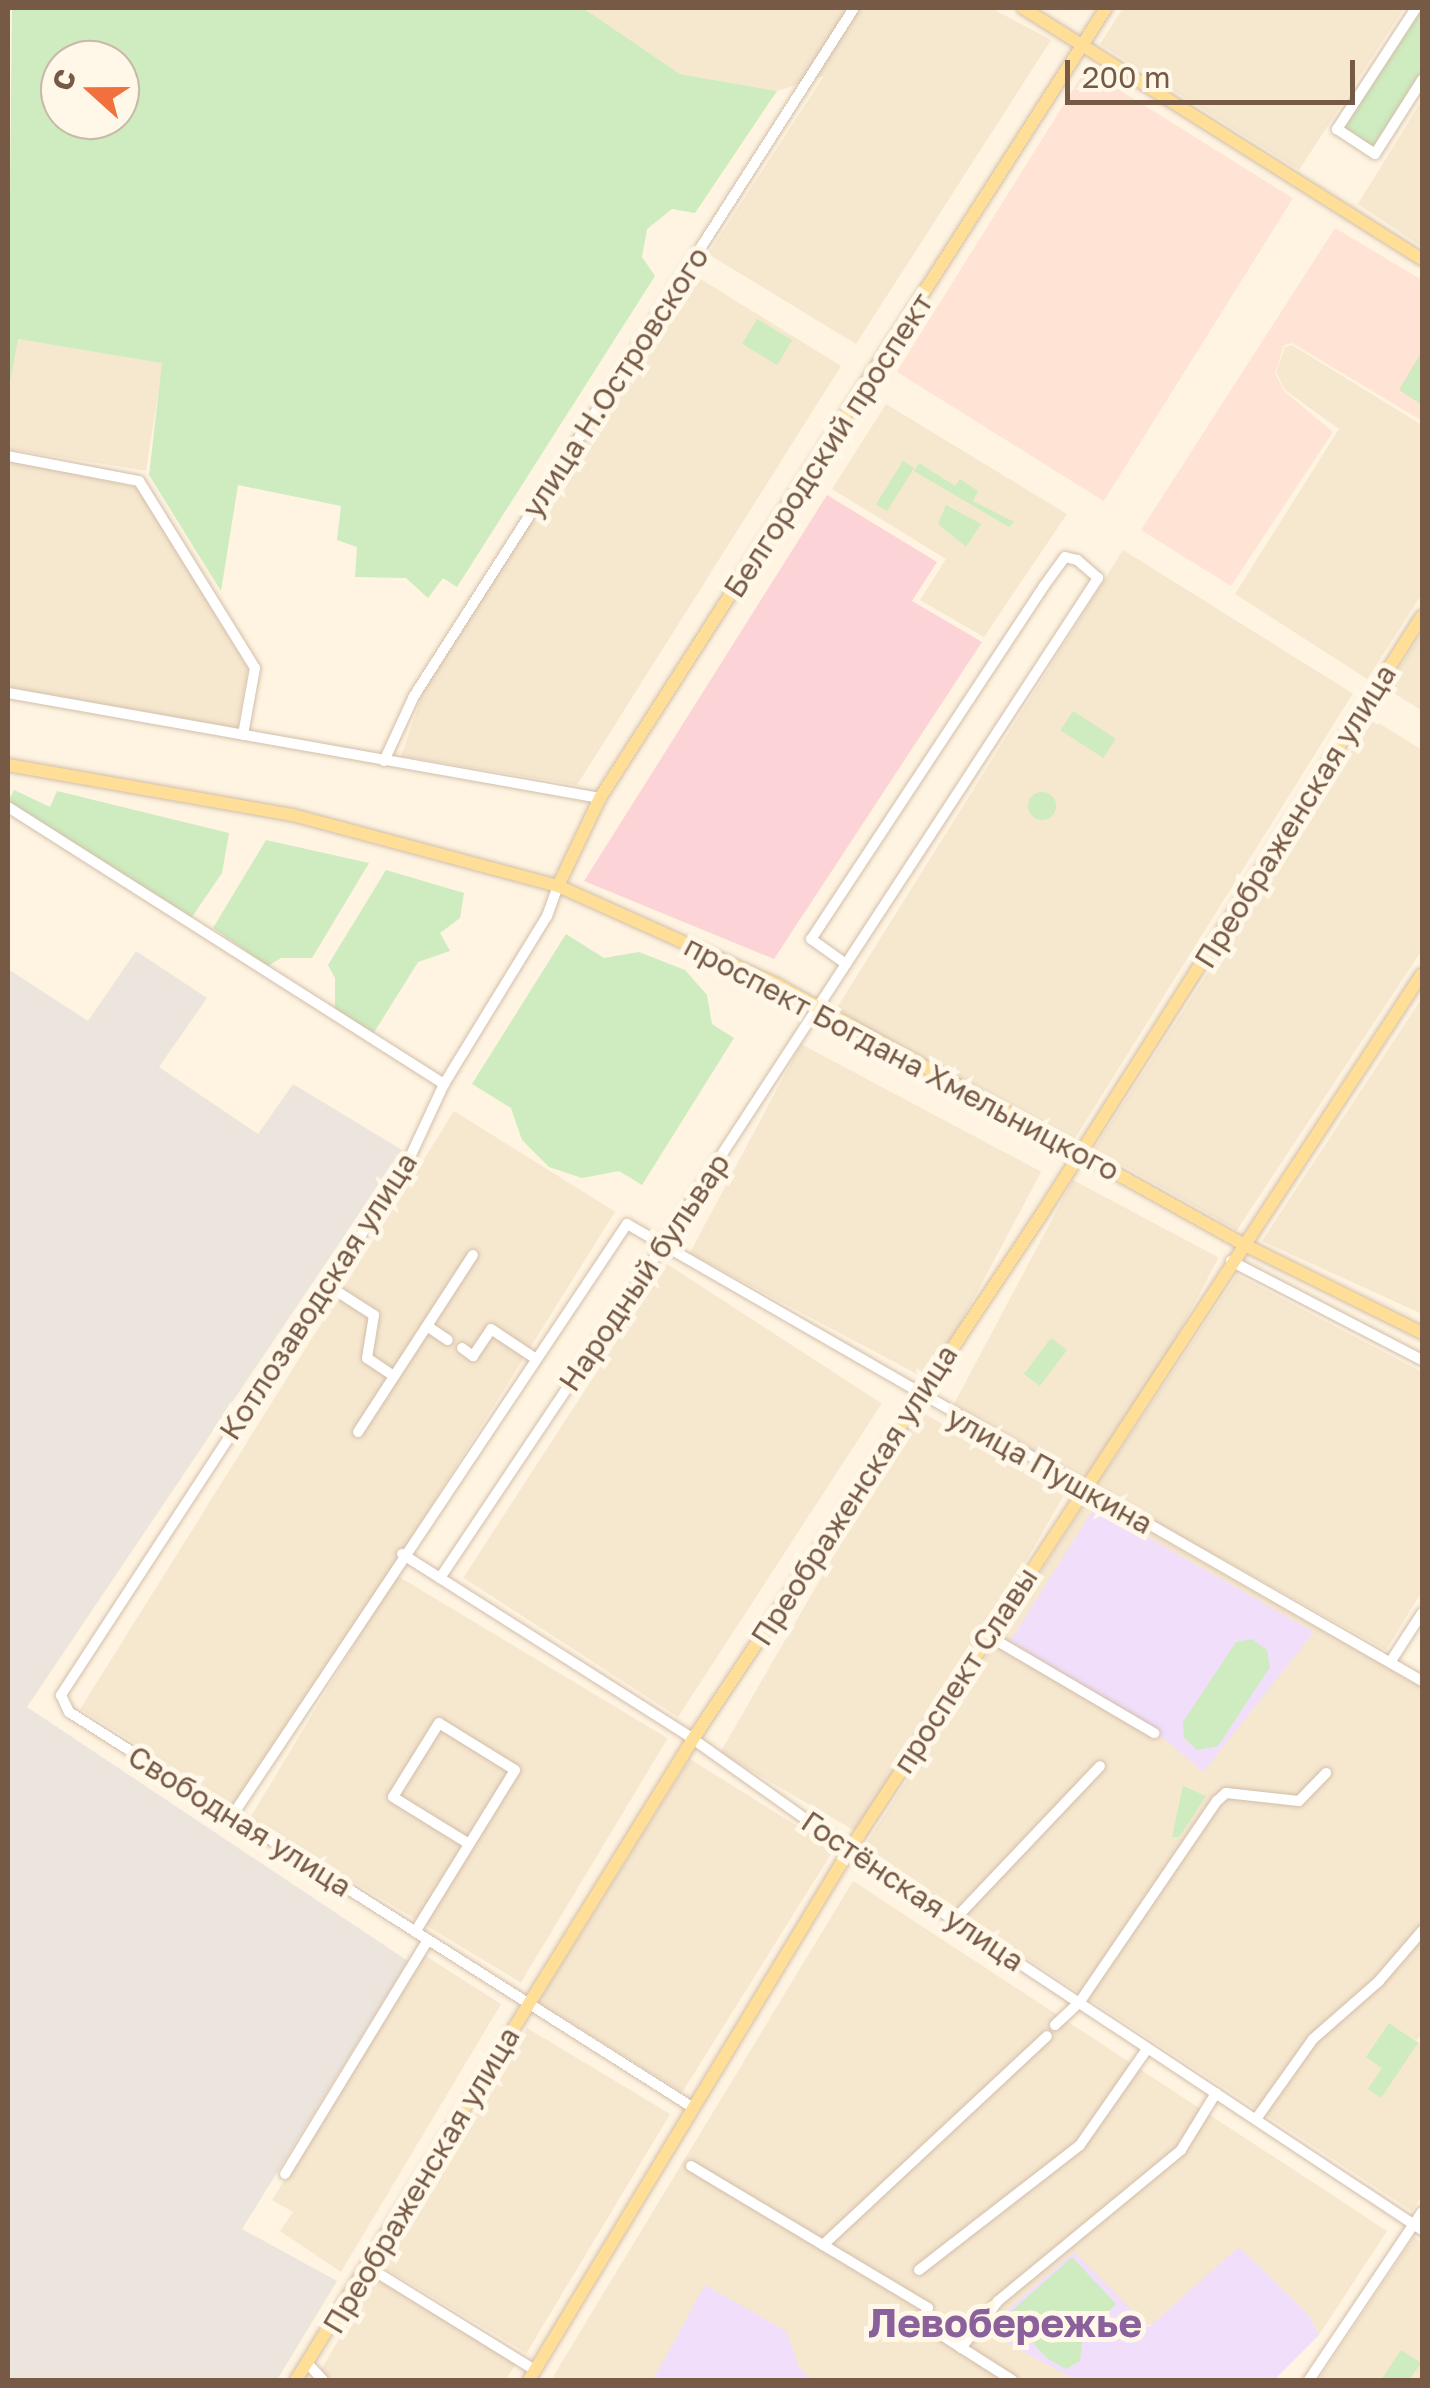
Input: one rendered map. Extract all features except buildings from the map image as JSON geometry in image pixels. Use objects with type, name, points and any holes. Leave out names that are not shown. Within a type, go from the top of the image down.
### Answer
[{"type":"main road","points":[[1024,8],[1084,42],[1422,259]]},
{"type":"main road","name":"Белгородский проспект","points":[[554,885],[600,798],[1106,8]]},
{"type":"main road","name":"Преображенская улица","points":[[296,2380],[693,1739],[1080,1153],[1422,616]]},
{"type":"main road","name":"проспект Богдана Хмельницкого","points":[[8,765],[293,815],[554,885],[708,950],[819,1007],[1243,1244],[1422,1334]]},
{"type":"main road","name":"проспект Славы","points":[[532,2375],[850,1849],[1081,1488],[1422,974]]},
{"type":"street","name":"улица Н.Островского","points":[[384,762],[414,696],[854,8]]},
{"type":"street","points":[[1416,8],[1337,130],[1375,154],[1422,80]]},
{"type":"street","points":[[8,456],[138,480],[254,668],[243,735]]},
{"type":"street","name":"Народный бульвар","points":[[440,1578],[662,1246],[1098,578],[1066,557],[811,939],[846,964]]},
{"type":"street","points":[[8,693],[600,798]]},
{"type":"street","points":[[8,808],[444,1084]]},
{"type":"street","name":"Котлозаводская улица","points":[[61,1695],[406,1166],[444,1084],[539,929],[554,885]]},
{"type":"street","name":"Народный бульвар","points":[[232,1816],[402,1554],[627,1224]]},
{"type":"street","name":"улица Пушкина","points":[[627,1224],[916,1396],[1391,1661],[1422,1682]]},
{"type":"street","points":[[358,1432],[473,1255]]},
{"type":"street","points":[[1232,1261],[1422,1360]]},
{"type":"street","points":[[327,1284],[374,1316],[367,1358],[394,1376]]},
{"type":"street","points":[[427,1326],[448,1340]]},
{"type":"street","points":[[462,1348],[474,1356],[492,1329],[536,1359]]},
{"type":"street","name":"Гостёнская улица","points":[[402,1554],[693,1739],[954,1920],[1418,2227]]},
{"type":"street","points":[[1391,1661],[1422,1613]]},
{"type":"street","points":[[987,1634],[1154,1733]]},
{"type":"street","name":"Свободная улица","points":[[61,1695],[69,1712],[692,2108]]},
{"type":"street","points":[[414,1932],[469,1844],[515,1770],[439,1723],[393,1797],[469,1844]]},
{"type":"street","points":[[954,1920],[1100,1766]]},
{"type":"street","points":[[1055,2025],[1079,2003],[1217,1800],[1226,1794],[1299,1801],[1326,1773]]},
{"type":"street","points":[[1256,2120],[1314,2039],[1379,1981],[1422,1931]]},
{"type":"street","points":[[286,2174],[428,1940]]},
{"type":"street","points":[[823,2245],[1048,2036]]},
{"type":"street","points":[[918,2270],[1080,2144],[1147,2049]]},
{"type":"street","points":[[961,2348],[998,2301],[1180,2150],[1216,2093]]},
{"type":"street","points":[[691,2166],[928,2308],[921,2322],[1012,2380]]},
{"type":"street","points":[[1309,2380],[1418,2227],[1422,2212]]},
{"type":"street","points":[[368,2267],[532,2375]]},
{"type":"street","points":[[308,2364],[323,2380]]},
{"type":"shaded area","points":[[583,8],[991,8],[1051,40],[856,344],[708,254],[824,76],[777,91],[680,74]]},
{"type":"shaded area","points":[[1123,8],[1404,8],[1299,170],[1100,44]]},
{"type":"shaded area","points":[[1086,69],[1293,198],[1104,501],[897,372]]},
{"type":"shaded area","points":[[1422,100],[1422,247],[1358,204]]},
{"type":"shaded area","points":[[1335,228],[1422,280],[1422,421],[1292,343],[1284,345],[1275,373],[1284,391],[1333,432],[1231,586],[1141,530]]},
{"type":"shaded area","points":[[694,275],[841,366],[577,785],[401,756],[428,678]]},
{"type":"shaded area","points":[[17,339],[163,362],[146,471],[8,449],[8,396]]},
{"type":"shaded area","points":[[1292,345],[1422,425],[1422,594],[1367,679],[1235,594],[1339,429],[1285,390],[1276,372],[1285,347]]},
{"type":"shaded area","points":[[886,404],[1067,514],[984,637],[920,600],[946,559],[832,489]]},
{"type":"shaded area","points":[[8,459],[139,488],[248,669],[237,728],[8,687]]},
{"type":"shaded area","points":[[827,495],[937,562],[912,601],[982,642],[774,959],[584,881]]},
{"type":"shaded area","points":[[1123,550],[1353,694],[1067,1152],[837,1008]]},
{"type":"shaded area","points":[[1422,632],[1422,711],[1386,688]]},
{"type":"shaded area","points":[[1372,719],[1422,750],[1422,950],[1237,1230],[1094,1149]]},
{"type":"shaded area","points":[[136,951],[207,998],[159,1067],[258,1134],[293,1084],[402,1150],[27,1707],[408,1961],[242,2229],[337,2281],[277,2380],[8,2380],[8,969],[88,1021]]},
{"type":"shaded area","points":[[1422,998],[1422,1314],[1262,1241]]},
{"type":"shaded area","points":[[801,1044],[1041,1172],[930,1381],[690,1253]]},
{"type":"shaded area","points":[[454,1111],[615,1212],[242,1810],[80,1709]]},
{"type":"shaded area","points":[[1073,1180],[1219,1257],[1098,1484],[952,1407]]},
{"type":"shaded area","points":[[667,1264],[882,1403],[678,1717],[463,1578]]},
{"type":"shaded area","points":[[1237,1275],[1422,1372],[1422,1591],[1386,1650],[1095,1488]]},
{"type":"shaded area","points":[[918,1410],[1064,1494],[866,1837],[720,1753]]},
{"type":"shaded area","points":[[1089,1497],[1422,1688],[1422,2034],[1417,2040],[1422,2047],[1422,2195],[1412,2211],[862,1850]]},
{"type":"shaded area","points":[[1095,1507],[1314,1632],[1203,1772],[1154,1730],[1010,1641]]},
{"type":"shaded area","points":[[396,1575],[668,1738],[521,1983],[249,1819]]},
{"type":"shaded area","points":[[690,1759],[834,1849],[682,2092],[538,2002]]},
{"type":"shaded area","points":[[853,1881],[1387,2231],[1319,2335],[1309,2315],[992,2335],[1076,2380],[551,2380]]},
{"type":"shaded area","points":[[424,1955],[501,2004],[341,2272],[280,2231],[293,2212],[272,2200]]},
{"type":"shaded area","points":[[527,2028],[670,2114],[526,2353],[383,2267]]},
{"type":"shaded area","points":[[1414,2237],[1422,2243],[1422,2380],[1318,2380]]},
{"type":"shaded area","points":[[1239,2247],[1309,2315],[1319,2335],[1274,2380],[1076,2380],[992,2335],[1004,2313],[1074,2252],[1149,2327]]},
{"type":"shaded area","points":[[375,2278],[516,2363],[506,2380],[315,2380]]},
{"type":"shaded area","points":[[705,2285],[786,2331],[799,2367],[812,2380],[653,2380]]},
{"type":"green space","points":[[12,8],[583,8],[680,74],[777,91],[695,213],[672,209],[647,229],[642,257],[655,276],[457,587],[443,578],[428,598],[406,578],[355,577],[357,547],[337,540],[341,506],[238,485],[221,591],[149,475],[162,363],[18,339],[8,393]]},
{"type":"green space","points":[[1417,8],[1422,8],[1422,79],[1374,153],[1338,129]]},
{"type":"green space","points":[[757,319],[792,340],[777,365],[742,344]]},
{"type":"green space","points":[[1422,351],[1422,405],[1399,390]]},
{"type":"green space","points":[[903,461],[914,468],[887,511],[876,504]]},
{"type":"green space","points":[[919,463],[955,486],[960,479],[978,491],[973,501],[1014,522],[1009,527],[914,471]]},
{"type":"green space","points":[[946,505],[981,524],[966,547],[938,524]]},
{"type":"green space","points":[[1073,711],[1116,739],[1103,758],[1060,730]]},
{"type":"green space","points":[[14,790],[50,807],[57,791],[229,833],[222,873],[192,917],[8,802]]},
{"type":"green space","points":[[1042,792],[1052,796],[1056,806],[1052,816],[1042,820],[1032,816],[1028,806],[1032,796]]},
{"type":"green space","points":[[266,840],[369,863],[312,958],[281,958],[268,966],[213,928]]},
{"type":"green space","points":[[386,870],[464,893],[460,918],[440,933],[450,951],[418,962],[373,1034],[335,1010],[335,978],[328,965]]},
{"type":"green space","points":[[566,934],[604,958],[639,952],[685,970],[707,995],[712,1024],[734,1038],[642,1185],[619,1171],[582,1178],[549,1167],[522,1140],[511,1108],[472,1084]]},
{"type":"green space","points":[[1051,1338],[1067,1350],[1040,1386],[1024,1374]]},
{"type":"green space","points":[[1252,1639],[1267,1650],[1270,1667],[1218,1746],[1197,1750],[1184,1738],[1183,1722],[1236,1642]]},
{"type":"green space","points":[[1183,1786],[1206,1796],[1179,1837],[1172,1837]]},
{"type":"green space","points":[[1389,2023],[1418,2043],[1381,2098],[1368,2089],[1382,2068],[1366,2057]]},
{"type":"green space","points":[[1072,2257],[1116,2304],[1083,2336],[1080,2361],[1066,2369],[1048,2359],[1007,2315]]},
{"type":"green space","points":[[1401,2350],[1421,2363],[1409,2380],[1381,2380]]},
{"type":"district","name":"Левобережье","points":[[1005,2322]]}]
